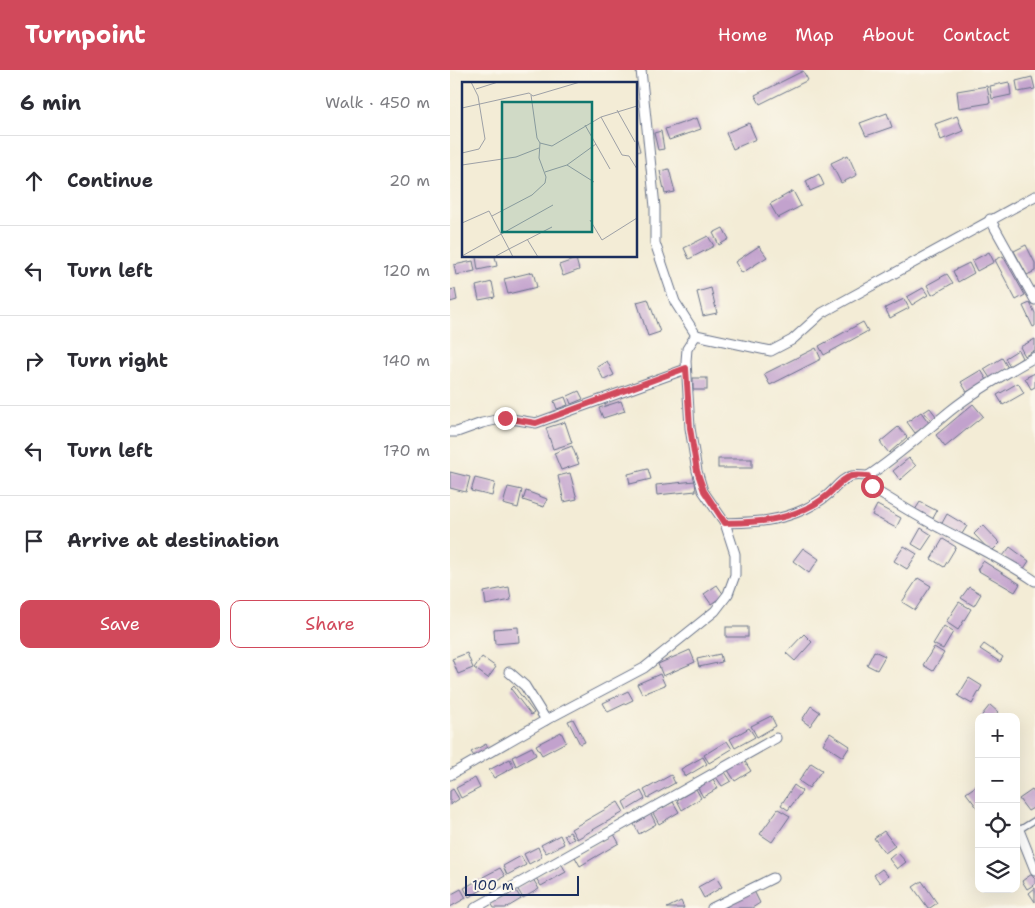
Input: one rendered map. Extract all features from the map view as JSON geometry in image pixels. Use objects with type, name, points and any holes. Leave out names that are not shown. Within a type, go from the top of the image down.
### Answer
[{"type":"street","points":[[641,70],[655,207],[655,243],[675,302],[696,335],[770,351],[792,340],[822,313],[1035,196]]},
{"type":"street","points":[[990,220],[1035,300]]},
{"type":"street","points":[[450,775],[546,720],[644,668],[715,611],[728,594],[735,575],[736,554],[725,523],[704,491],[697,471],[690,428],[686,368],[687,349],[696,335]]},
{"type":"street","points":[[725,523],[754,522],[791,515],[824,498],[843,480],[852,476],[868,476],[890,461],[972,395],[1035,357]]},
{"type":"street","points":[[450,432],[457,432],[482,423],[505,418],[536,423],[686,368]]},
{"type":"street","points":[[868,476],[876,491],[940,528],[981,548],[1035,581]]},
{"type":"street","points":[[509,672],[524,686],[546,720]]},
{"type":"street","points":[[475,908],[776,738]]},
{"type":"street","points":[[1020,832],[1035,870]]},
{"type":"street","points":[[712,908],[773,878]]},
{"type":"lane","points":[[1020,829],[1035,820]]},
{"type":"building","points":[[803,71],[808,80],[760,104],[755,95]]},
{"type":"building","points":[[1032,77],[1035,89],[1018,92],[1016,81]]},
{"type":"building","points":[[1009,82],[1011,95],[992,99],[990,86]]},
{"type":"building","points":[[987,86],[990,103],[959,108],[957,91]]},
{"type":"building","points":[[887,113],[892,127],[866,136],[860,123]]},
{"type":"building","points":[[957,116],[963,131],[941,140],[935,124]]},
{"type":"building","points":[[697,118],[701,129],[669,140],[665,129]]},
{"type":"building","points":[[749,123],[756,139],[733,149],[726,133]]},
{"type":"building","points":[[661,131],[664,149],[658,150],[654,133]]},
{"type":"building","points":[[848,155],[857,175],[841,183],[831,163]]},
{"type":"building","points":[[669,169],[675,192],[665,194],[660,171]]},
{"type":"building","points":[[819,174],[824,185],[810,191],[806,181]]},
{"type":"building","points":[[793,191],[801,206],[778,218],[770,204]]},
{"type":"building","points":[[723,228],[729,239],[719,245],[713,233]]},
{"type":"building","points":[[708,236],[714,246],[689,259],[684,248]]},
{"type":"building","points":[[1026,245],[1035,263],[1035,271],[1027,275],[1014,251]]},
{"type":"building","points":[[759,246],[767,257],[742,273],[735,262]]},
{"type":"building","points":[[989,252],[994,262],[977,271],[972,261]]},
{"type":"building","points":[[1003,256],[1025,295],[1016,300],[995,260]]},
{"type":"building","points":[[476,258],[495,258],[497,266],[478,270]]},
{"type":"building","points":[[576,259],[579,270],[563,276],[559,265]]},
{"type":"building","points":[[473,261],[475,271],[456,275],[454,265]]},
{"type":"building","points":[[969,263],[974,273],[958,282],[953,271]]},
{"type":"building","points":[[533,272],[537,287],[508,294],[504,279]]},
{"type":"building","points":[[947,274],[953,283],[932,295],[927,285]]},
{"type":"building","points":[[492,282],[495,297],[479,300],[476,286]]},
{"type":"building","points":[[711,288],[717,313],[703,316],[697,292]]},
{"type":"building","points":[[923,288],[928,295],[912,305],[907,297]]},
{"type":"building","points":[[455,289],[457,300],[450,302],[450,290]]},
{"type":"building","points":[[648,299],[660,332],[648,336],[637,302]]},
{"type":"building","points":[[904,299],[909,308],[890,318],[885,308]]},
{"type":"building","points":[[1030,303],[1035,313],[1035,326],[1033,327],[1023,306]]},
{"type":"building","points":[[863,322],[868,331],[824,355],[819,346]]},
{"type":"building","points":[[1035,339],[1035,350],[1025,356],[1020,347]]},
{"type":"building","points":[[816,348],[821,359],[770,385],[764,374]]},
{"type":"building","points":[[1018,350],[1022,358],[1010,366],[1005,358]]},
{"type":"building","points":[[1002,358],[1008,368],[990,378],[984,369]]},
{"type":"building","points":[[607,361],[614,375],[604,380],[597,367]]},
{"type":"building","points":[[981,370],[987,380],[967,392],[961,382]]},
{"type":"building","points":[[1035,373],[1035,387],[1031,389],[1025,378]]},
{"type":"building","points":[[693,378],[707,378],[707,390],[693,390]]},
{"type":"building","points":[[1018,383],[1024,393],[1003,405],[997,395]]},
{"type":"building","points":[[579,391],[583,399],[571,404],[568,396]]},
{"type":"building","points":[[565,397],[568,405],[557,409],[554,401]]},
{"type":"building","points":[[621,401],[625,411],[603,418],[599,408]]},
{"type":"building","points":[[973,404],[983,416],[945,447],[936,435]]},
{"type":"building","points":[[930,408],[936,416],[931,420],[924,412]]},
{"type":"building","points":[[921,412],[929,423],[915,433],[907,422]]},
{"type":"building","points":[[565,422],[572,443],[553,449],[546,428]]},
{"type":"building","points":[[898,427],[907,437],[889,453],[880,442]]},
{"type":"building","points":[[572,446],[579,464],[561,470],[554,453]]},
{"type":"building","points":[[909,458],[916,466],[900,480],[893,471]]},
{"type":"building","points":[[718,459],[752,459],[752,468],[718,468]]},
{"type":"building","points":[[648,469],[651,479],[630,484],[628,474]]},
{"type":"building","points":[[450,472],[470,477],[466,492],[450,488]]},
{"type":"building","points":[[570,473],[577,499],[564,502],[558,476]]},
{"type":"building","points":[[475,478],[495,483],[492,496],[471,491]]},
{"type":"building","points":[[695,481],[696,491],[657,495],[656,485]]},
{"type":"building","points":[[508,487],[522,490],[518,508],[503,504]]},
{"type":"building","points":[[526,491],[547,499],[544,507],[523,500]]},
{"type":"building","points":[[920,502],[937,511],[932,520],[915,510]]},
{"type":"building","points":[[877,505],[901,518],[896,528],[872,515]]},
{"type":"building","points":[[947,514],[967,526],[960,537],[941,525]]},
{"type":"building","points":[[983,525],[1000,543],[991,552],[974,534]]},
{"type":"building","points":[[921,528],[932,535],[922,550],[912,544]]},
{"type":"building","points":[[943,539],[956,547],[944,567],[931,559]]},
{"type":"building","points":[[904,546],[917,554],[907,569],[894,561]]},
{"type":"building","points":[[1010,547],[1029,561],[1023,570],[1003,556]]},
{"type":"building","points":[[803,548],[819,559],[809,573],[793,561]]},
{"type":"building","points":[[983,561],[1020,584],[1015,592],[977,570]]},
{"type":"building","points":[[918,578],[931,586],[915,610],[902,602]]},
{"type":"building","points":[[717,585],[724,595],[711,604],[704,594]]},
{"type":"building","points":[[509,587],[511,600],[486,605],[484,592]]},
{"type":"building","points":[[969,587],[981,594],[974,606],[961,598]]},
{"type":"building","points":[[959,602],[971,609],[958,630],[946,622]]},
{"type":"building","points":[[944,626],[953,632],[943,649],[933,644]]},
{"type":"building","points":[[518,627],[519,642],[495,644],[494,629]]},
{"type":"building","points":[[726,627],[748,627],[748,637],[726,637]]},
{"type":"building","points":[[804,634],[812,642],[795,661],[786,653]]},
{"type":"building","points":[[984,644],[1003,657],[1000,662],[980,649]]},
{"type":"building","points":[[934,647],[944,653],[933,671],[923,665]]},
{"type":"building","points":[[690,650],[695,662],[663,676],[658,664]]},
{"type":"building","points":[[874,651],[885,656],[877,670],[867,665]]},
{"type":"building","points":[[467,653],[473,668],[458,674],[452,659]]},
{"type":"building","points":[[720,654],[722,662],[699,667],[697,659]]},
{"type":"building","points":[[482,657],[496,667],[488,678],[474,668]]},
{"type":"building","points":[[660,674],[665,685],[642,694],[637,684]]},
{"type":"building","points":[[969,678],[982,686],[972,704],[958,696]]},
{"type":"building","points":[[514,686],[534,713],[531,715],[511,689]]},
{"type":"building","points":[[628,691],[633,700],[608,712],[603,703]]},
{"type":"building","points":[[990,705],[998,712],[997,713],[984,713]]},
{"type":"building","points":[[811,706],[820,712],[810,726],[802,720]]},
{"type":"building","points":[[771,716],[776,726],[757,737],[751,726]]},
{"type":"building","points":[[573,719],[585,742],[580,744],[568,721]]},
{"type":"building","points":[[749,728],[755,737],[735,748],[730,739]]},
{"type":"building","points":[[561,732],[566,742],[542,755],[536,745]]},
{"type":"building","points":[[830,733],[850,746],[843,757],[823,744]]},
{"type":"building","points":[[727,741],[732,749],[709,763],[704,755]]},
{"type":"building","points":[[486,744],[488,748],[474,756],[471,752]]},
{"type":"building","points":[[532,747],[536,755],[516,766],[512,757]]},
{"type":"building","points":[[703,757],[707,764],[685,777],[681,769]]},
{"type":"building","points":[[510,759],[514,767],[494,778],[489,770]]},
{"type":"building","points":[[744,760],[751,771],[735,781],[728,770]]},
{"type":"building","points":[[811,763],[822,770],[809,788],[799,781]]},
{"type":"building","points":[[725,772],[731,781],[722,786],[716,777]]},
{"type":"building","points":[[671,775],[675,783],[648,798],[644,790]]},
{"type":"building","points":[[475,778],[480,788],[461,798],[456,788]]},
{"type":"building","points":[[713,779],[718,788],[703,797],[698,788]]},
{"type":"building","points":[[794,785],[802,791],[788,810],[781,805]]},
{"type":"building","points":[[975,787],[975,805],[966,793]]},
{"type":"building","points":[[453,789],[459,799],[450,805],[450,791]]},
{"type":"building","points":[[696,789],[701,798],[682,810],[677,800]]},
{"type":"building","points":[[1032,790],[1035,794],[1035,807],[1028,811],[1020,798]]},
{"type":"building","points":[[641,791],[645,799],[627,810],[623,802]]},
{"type":"building","points":[[618,802],[624,812],[577,839],[571,829]]},
{"type":"building","points":[[673,802],[679,812],[659,824],[653,813]]},
{"type":"building","points":[[778,809],[790,816],[772,842],[760,834]]},
{"type":"building","points":[[651,814],[656,824],[639,834],[634,824]]},
{"type":"building","points":[[884,831],[895,846],[885,853],[874,838]]},
{"type":"building","points":[[570,832],[574,839],[568,842],[564,835]]},
{"type":"building","points":[[614,834],[619,843],[580,866],[575,857]]},
{"type":"building","points":[[560,835],[564,844],[546,853],[541,845]]},
{"type":"building","points":[[538,847],[542,857],[529,864],[524,854]]},
{"type":"building","points":[[897,852],[906,862],[897,869],[889,859]]},
{"type":"building","points":[[521,856],[526,865],[507,875],[503,866]]},
{"type":"building","points":[[561,863],[566,872],[541,886],[536,878]]},
{"type":"building","points":[[500,868],[505,876],[488,886],[483,877]]},
{"type":"building","points":[[882,869],[888,876],[880,883],[874,875]]},
{"type":"building","points":[[1032,874],[1035,884],[1027,889],[1022,881]]},
{"type":"building","points":[[716,877],[722,887],[704,898],[698,887]]},
{"type":"building","points":[[480,879],[485,888],[469,897],[464,888]]},
{"type":"building","points":[[533,879],[539,889],[523,898],[517,888]]},
{"type":"building","points":[[922,881],[937,903],[930,908],[928,908],[913,887]]},
{"type":"building","points":[[1035,888],[1035,902],[1029,893]]},
{"type":"building","points":[[461,889],[466,898],[450,907],[450,895]]},
{"type":"building","points":[[515,889],[521,899],[506,908],[494,908],[491,903]]},
{"type":"building","points":[[754,891],[760,903],[752,908],[724,908]]},
{"type":"building","points":[[681,901],[684,908],[667,908]]},
{"type":"route","points":[[505,418],[536,423],[686,368],[690,428],[697,471],[704,491],[725,523],[754,522],[791,515],[824,498],[843,480],[852,476],[868,476],[872,486]]}]
